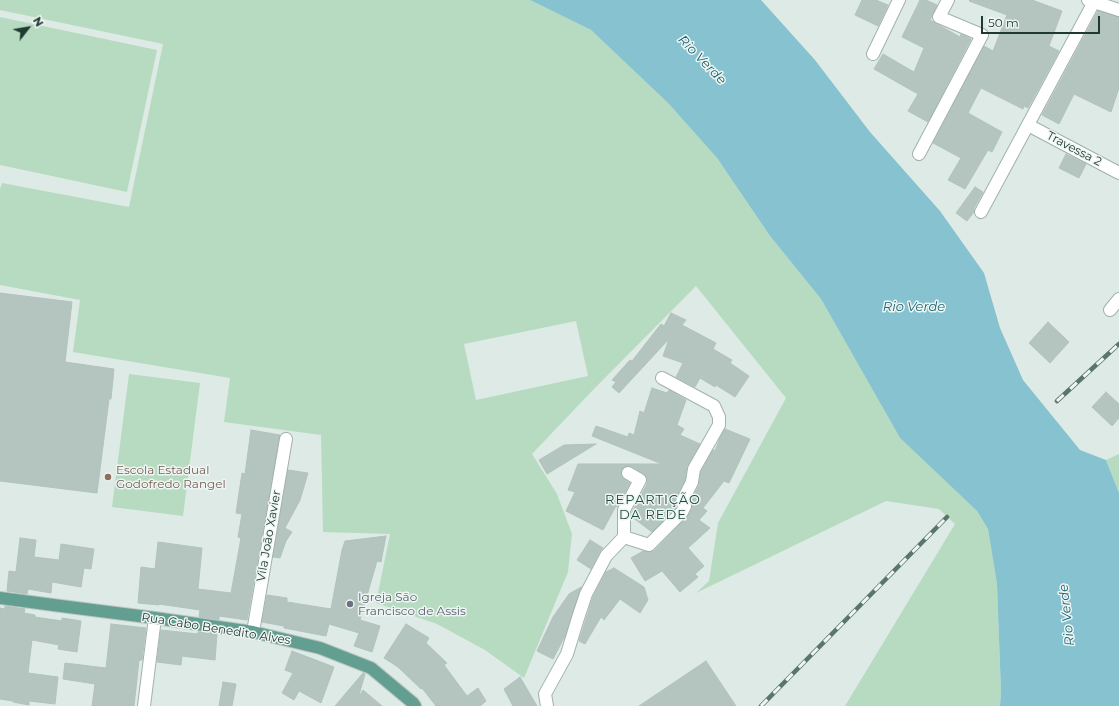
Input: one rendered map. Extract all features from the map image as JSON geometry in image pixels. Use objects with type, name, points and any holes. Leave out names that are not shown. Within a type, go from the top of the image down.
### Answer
[{"type":"main road","name":"Rua Cabo Benedito Alves","points":[[0,598],[253,632],[320,648],[371,668],[415,706]]},
{"type":"street","points":[[873,54],[898,0]]},
{"type":"street","points":[[919,154],[982,35],[939,17],[948,0]]},
{"type":"street","points":[[981,212],[1091,1],[1119,10]]},
{"type":"street","name":"Travessa 2","points":[[1028,124],[1119,173]]},
{"type":"street","points":[[1110,310],[1119,299]]},
{"type":"street","points":[[624,537],[649,545],[682,512],[686,506],[682,502],[692,482],[694,469],[718,425],[719,417],[714,406],[662,378]]},
{"type":"street","name":"Vila João Xavier","points":[[253,632],[286,439]]},
{"type":"street","points":[[547,706],[545,694],[567,654],[586,594],[606,556],[624,537],[624,510],[640,480],[628,473]]},
{"type":"street","points":[[144,706],[155,618]]},
{"type":"green space","points":[[0,0],[530,0],[591,30],[669,104],[717,158],[770,236],[821,299],[900,438],[977,511],[988,529],[997,584],[1001,692],[1000,706],[845,706],[955,524],[939,509],[886,501],[696,593],[709,581],[718,523],[786,398],[696,286],[532,454],[557,494],[572,534],[568,572],[524,678],[485,650],[437,624],[376,603],[390,534],[323,532],[321,435],[224,422],[230,378],[73,352],[80,300],[0,285],[0,189],[2,183],[129,207],[163,44],[0,10]],"holes":[[[576,321],[588,376],[476,400],[464,344]]]},
{"type":"green space","points":[[0,17],[157,50],[127,192],[0,165]]},
{"type":"green space","points":[[129,374],[200,383],[183,516],[112,507]]},
{"type":"green space","points":[[1119,454],[1119,493],[1106,460]]},
{"type":"water","name":"Rio Verde","points":[[530,0],[761,0],[815,60],[870,132],[940,211],[984,273],[1000,328],[1023,380],[1080,450],[1106,460],[1119,493],[1119,706],[1000,706],[1001,692],[997,584],[988,529],[977,511],[900,438],[821,299],[770,236],[717,158],[669,104],[591,30]]},
{"type":"building","points":[[862,0],[876,0],[888,5],[878,26],[855,15]]},
{"type":"building","points":[[920,0],[926,0],[937,5],[930,20],[960,37],[961,34],[971,39],[928,122],[908,111],[918,94],[874,69],[883,54],[914,72],[924,48],[902,37]]},
{"type":"building","points":[[1032,0],[1062,11],[1049,46],[1059,51],[1028,108],[1024,106],[1023,109],[981,88],[968,113],[1002,132],[992,152],[988,150],[965,189],[948,180],[961,158],[933,143],[984,46],[993,51],[1007,15],[969,1]]},
{"type":"building","points":[[1098,11],[1119,17],[1119,88],[1111,112],[1074,94],[1059,124],[1042,115]]},
{"type":"building","points":[[1066,154],[1086,164],[1079,178],[1059,168]]},
{"type":"building","points":[[975,187],[983,192],[974,208],[974,212],[967,221],[956,213]]},
{"type":"building","points":[[0,293],[72,302],[65,362],[114,369],[97,493],[0,481]]},
{"type":"building","points":[[671,313],[686,320],[682,325],[716,343],[713,349],[732,360],[730,363],[749,376],[735,397],[716,385],[715,387],[700,378],[695,387],[676,377],[683,363],[663,356],[669,339],[619,393],[612,387],[616,382],[612,380],[630,360],[632,361],[661,324],[664,326]]},
{"type":"building","points":[[1048,322],[1069,342],[1050,363],[1029,343]]},
{"type":"building","points":[[652,388],[667,393],[669,390],[686,400],[677,425],[684,429],[680,435],[700,444],[687,466],[685,480],[675,499],[676,508],[652,532],[632,517],[632,512],[647,484],[647,477],[628,466],[622,469],[621,476],[630,483],[603,530],[566,511],[575,492],[568,490],[578,464],[662,464],[592,436],[596,426],[628,437],[629,433],[634,435],[640,411],[644,413]]},
{"type":"building","points":[[1106,392],[1119,404],[1119,418],[1112,426],[1092,407]]},
{"type":"building","points":[[725,429],[750,439],[729,483],[724,481],[703,508],[707,511],[699,520],[710,528],[688,548],[704,566],[695,574],[698,577],[680,592],[662,571],[645,581],[631,558],[643,551],[654,551],[687,517],[692,509],[691,501],[699,485],[701,472],[713,450],[715,451]]},
{"type":"building","points":[[251,430],[280,435],[247,620],[219,616],[219,620],[199,617],[200,610],[159,604],[138,603],[141,567],[155,569],[158,542],[202,548],[198,589],[231,593],[241,538],[238,537],[242,514],[236,513],[242,473],[245,474]]},
{"type":"building","points":[[596,444],[547,474],[539,460],[564,445]]},
{"type":"building","points":[[288,470],[308,473],[300,500],[285,528],[292,532],[286,541],[280,558],[273,557]]},
{"type":"building","points":[[386,536],[381,562],[377,561],[360,620],[380,626],[372,652],[354,646],[359,633],[329,624],[326,636],[262,622],[267,595],[287,598],[287,602],[331,609],[345,541]]},
{"type":"building","points":[[20,538],[36,540],[34,557],[59,560],[61,544],[94,549],[91,569],[84,568],[81,587],[52,582],[51,593],[28,589],[27,594],[7,591],[9,571],[16,572]]},
{"type":"building","points":[[590,540],[603,548],[591,569],[577,560]]},
{"type":"building","points":[[614,568],[644,587],[648,600],[640,613],[620,599],[604,620],[601,617],[585,644],[579,641],[593,597],[606,572]]},
{"type":"building","points":[[581,587],[565,636],[553,659],[537,651],[553,617],[569,594]]},
{"type":"building","points":[[5,606],[25,609],[24,613],[35,615],[35,617],[62,621],[62,618],[81,621],[77,652],[58,649],[59,645],[32,640],[28,673],[58,677],[55,704],[29,701],[29,705],[0,699],[0,608],[5,609]]},
{"type":"building","points":[[111,624],[146,628],[142,660],[139,660],[134,706],[92,706],[95,684],[63,679],[65,663],[106,668]]},
{"type":"building","points":[[406,624],[429,638],[426,643],[447,663],[444,665],[467,696],[478,688],[486,701],[480,706],[436,706],[422,688],[421,689],[398,667],[384,658]]},
{"type":"building","points":[[161,630],[198,634],[198,632],[217,634],[215,660],[182,656],[181,665],[157,662]]},
{"type":"building","points":[[292,651],[334,667],[321,703],[299,691],[294,700],[282,693],[293,673],[285,670]]},
{"type":"building","points":[[706,661],[736,706],[639,706]]},
{"type":"building","points":[[363,673],[365,674],[359,695],[363,690],[382,706],[335,706]]},
{"type":"building","points":[[520,677],[537,706],[513,706],[504,689]]},
{"type":"building","points":[[223,682],[236,684],[232,706],[219,706]]},
{"type":"railway","points":[[1057,401],[1119,344]]},
{"type":"railway","points":[[761,706],[947,517]]},
{"type":"place","name":"Escola Estadual Godofredo Rangel","points":[[108,477]]},
{"type":"place","name":"Igreja São Francisco de Assis","points":[[350,604]]},
{"type":"district","name":"REPARTIÇÃO DA REDE","points":[[653,508]]}]
